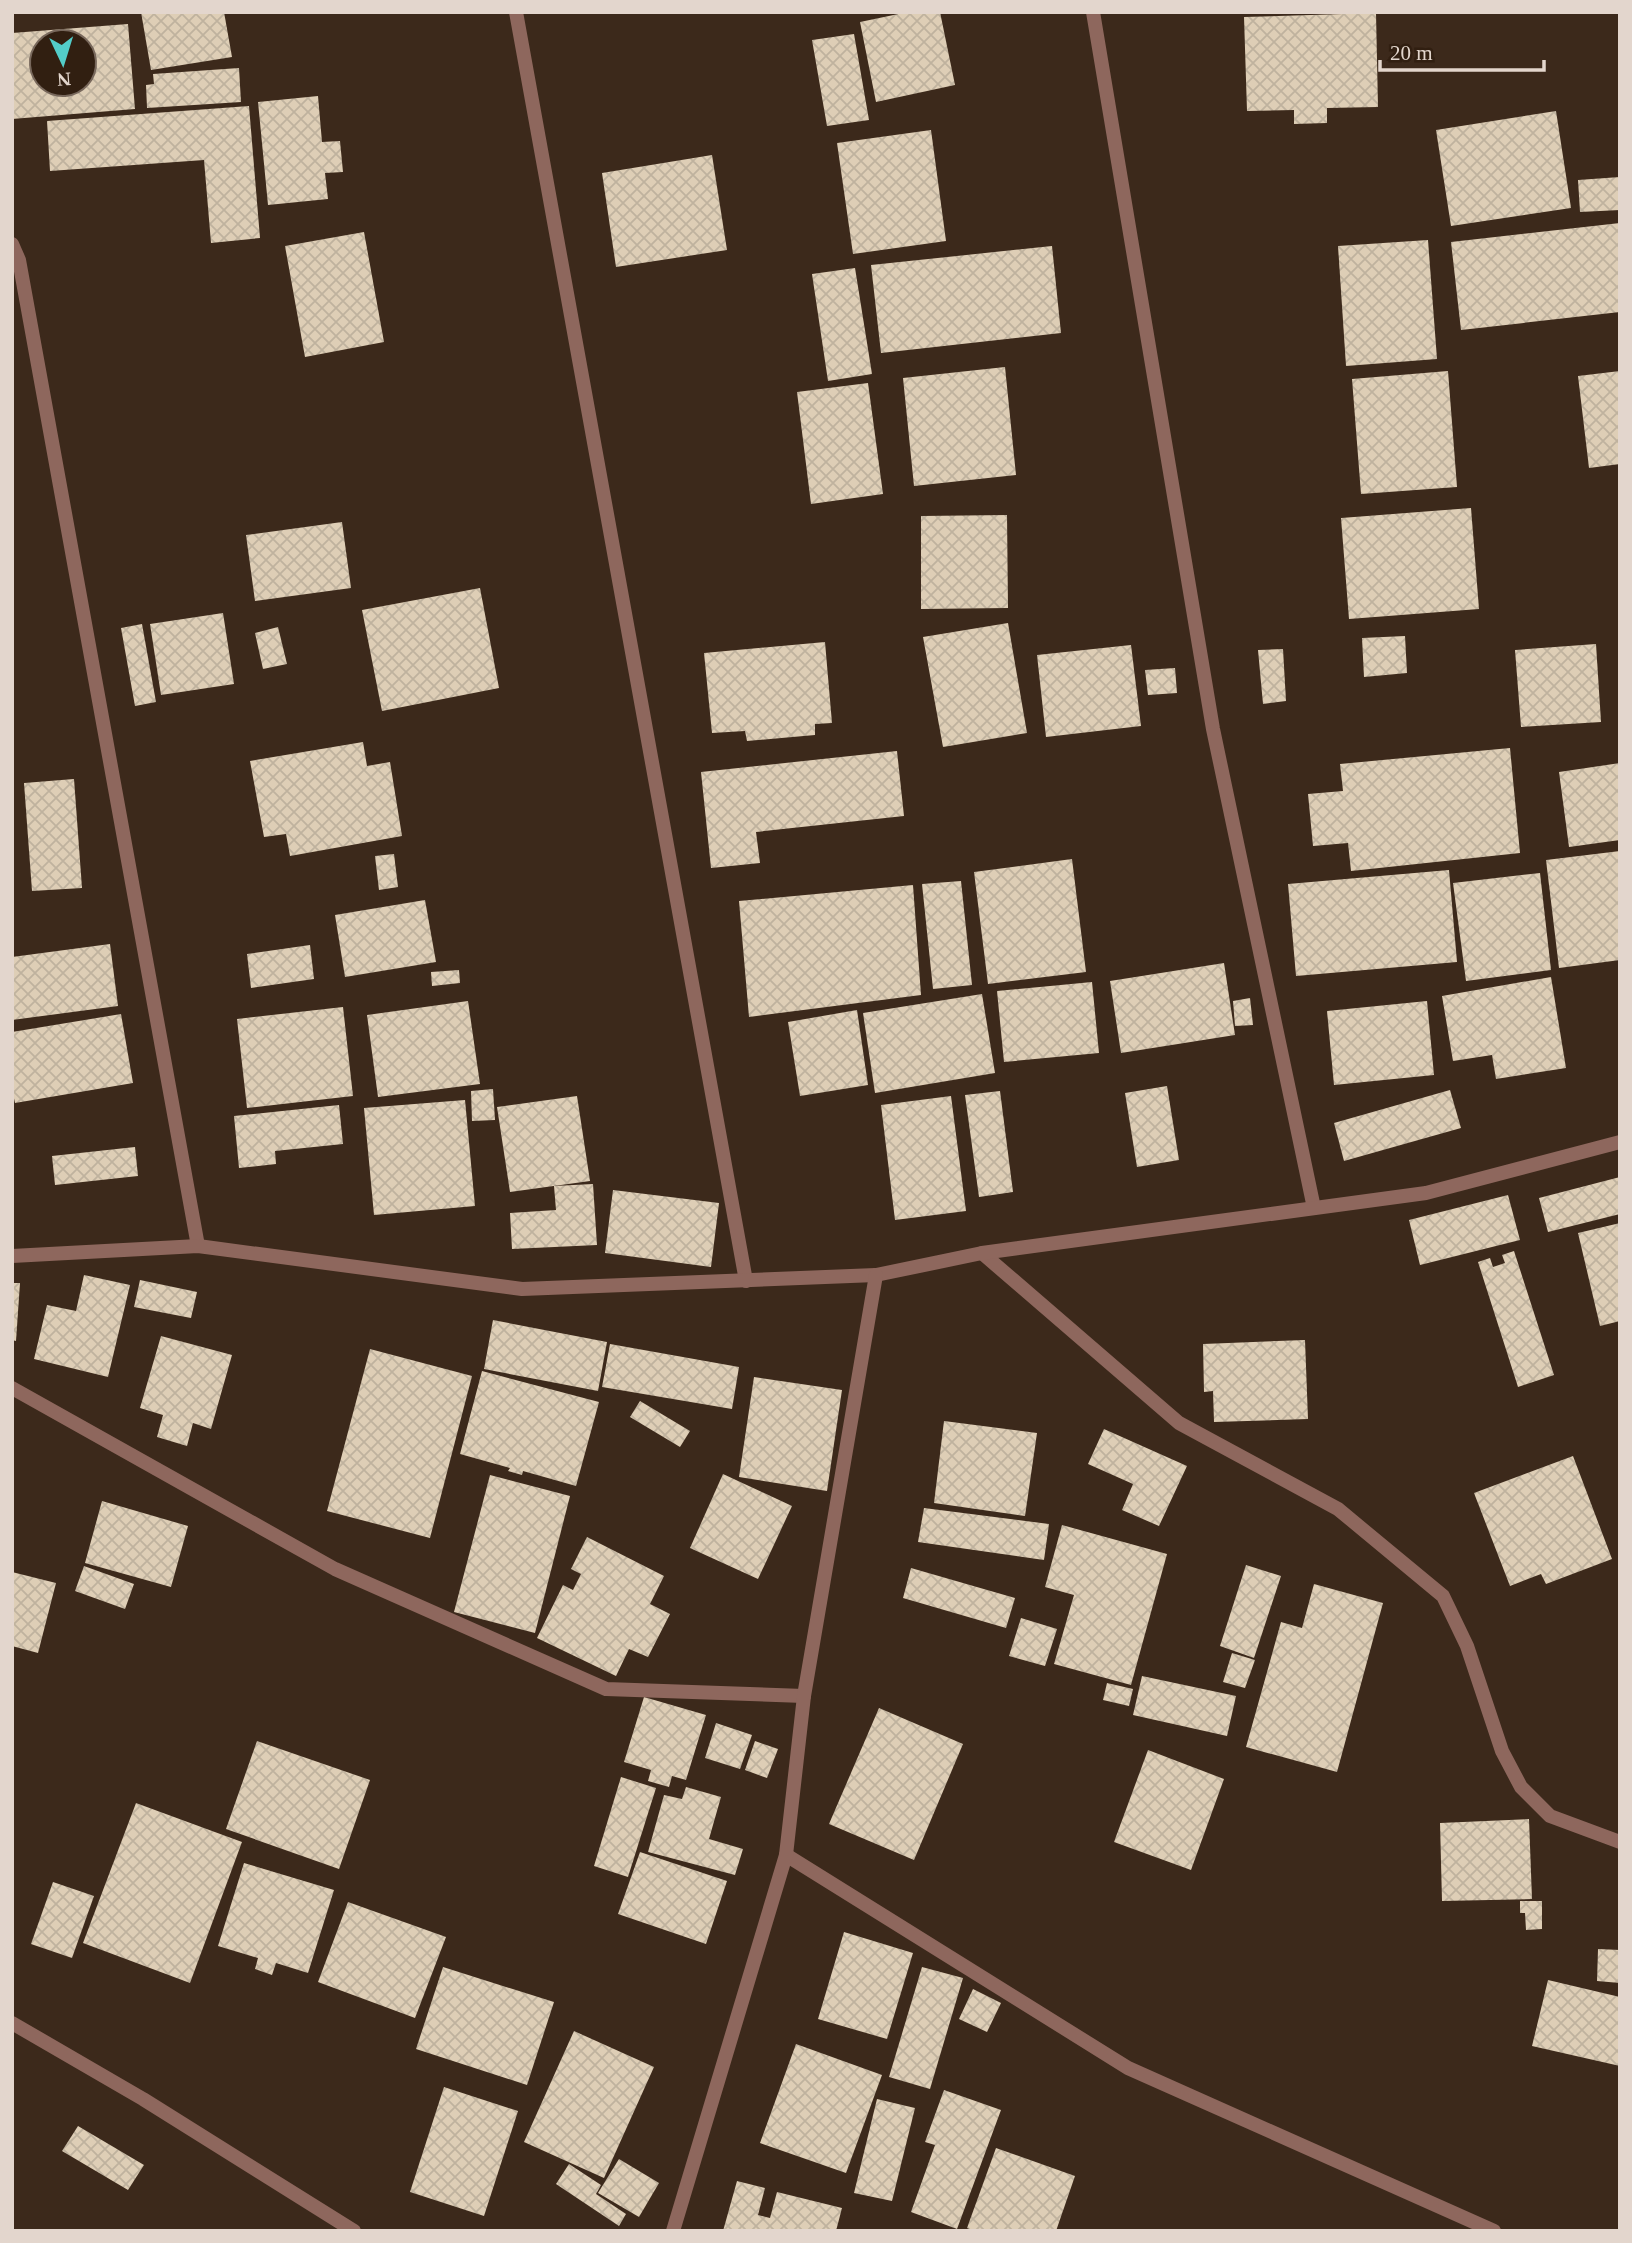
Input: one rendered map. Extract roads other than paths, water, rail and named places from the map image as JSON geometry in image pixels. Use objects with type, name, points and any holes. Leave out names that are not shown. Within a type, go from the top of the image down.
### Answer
[{"type":"street","points":[[516,12],[746,1281]]},
{"type":"street","points":[[1093,12],[1213,729],[1314,1208]]},
{"type":"street","points":[[12,244],[21,274],[198,1246]]},
{"type":"street","points":[[12,1256],[198,1246],[522,1289],[876,1275],[982,1253],[1426,1193],[1620,1142]]},
{"type":"street","points":[[982,1253],[1180,1423],[1338,1509],[1443,1596],[1467,1646],[1502,1751],[1521,1787],[1550,1816],[1620,1842]]},
{"type":"street","points":[[673,2231],[786,1855],[804,1696],[876,1275]]},
{"type":"street","points":[[12,1388],[335,1569],[606,1689],[804,1696]]},
{"type":"street","points":[[786,1855],[1128,2068],[1494,2231]]},
{"type":"street","points":[[12,2024],[143,2099],[354,2231]]}]
